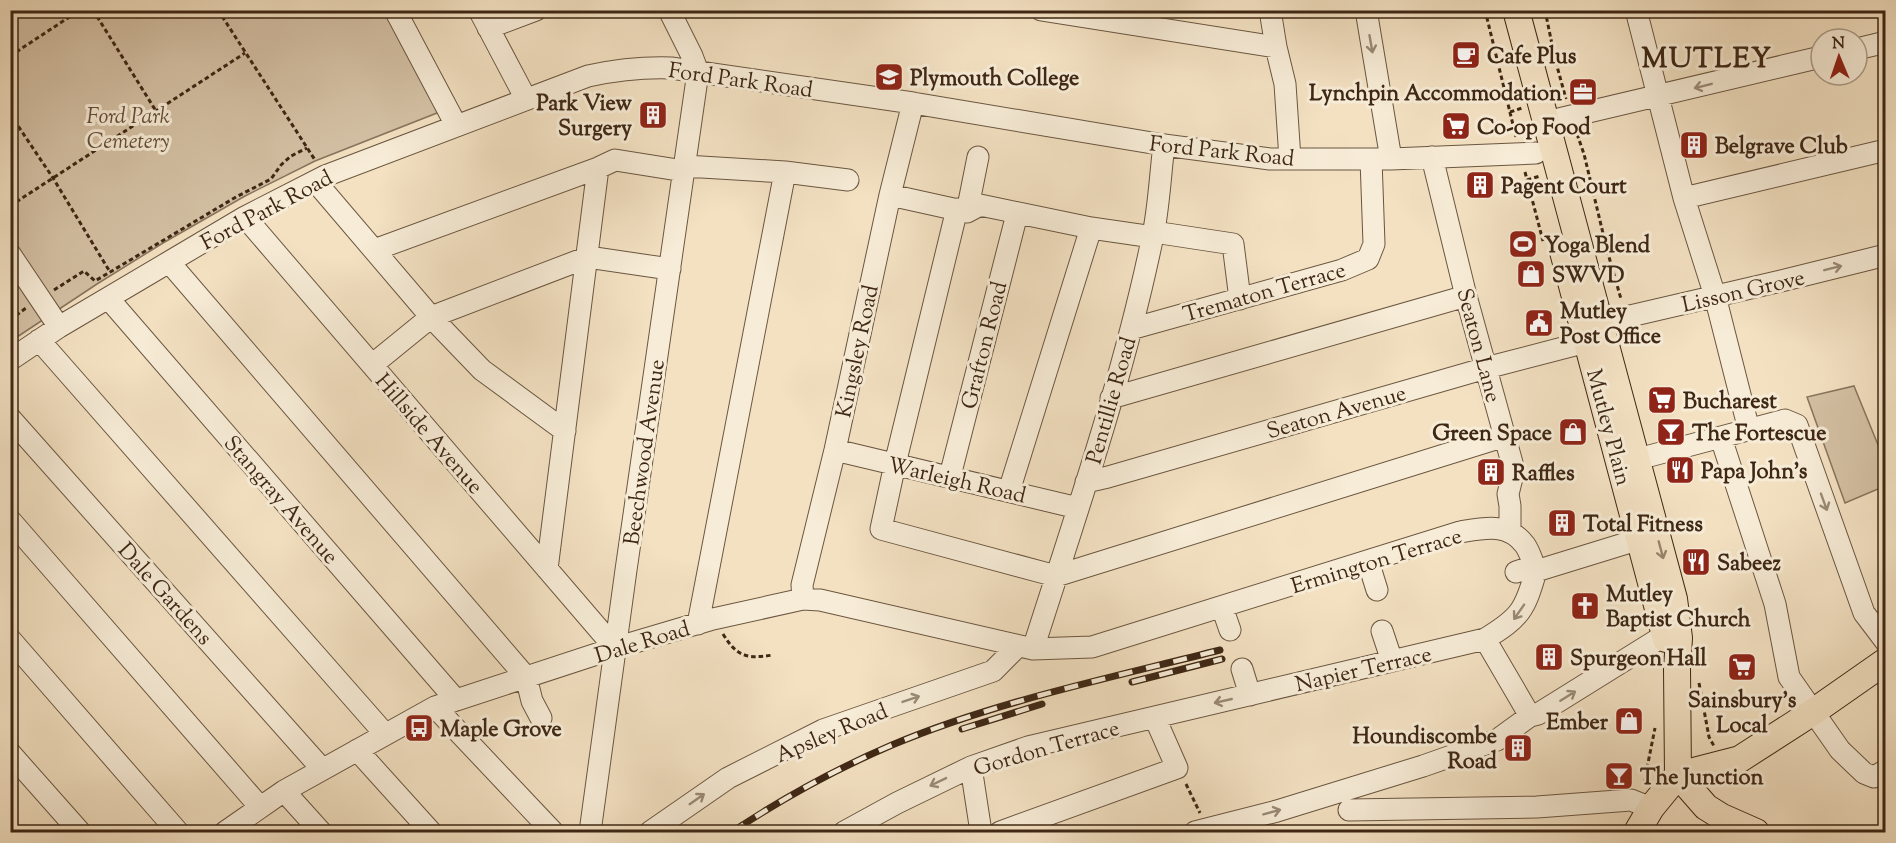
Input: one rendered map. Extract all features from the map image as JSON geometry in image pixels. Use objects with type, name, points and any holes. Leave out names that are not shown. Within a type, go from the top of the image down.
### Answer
[{"type":"main road","name":"Mutley Plain","points":[[1498,10],[1536,152],[1593,332],[1638,459],[1674,598],[1679,638],[1678,776]]},
{"type":"main road","name":"Mutley Plain","points":[[1516,10],[1546,122],[1536,152]]},
{"type":"main road","name":"Mutley Plain","points":[[1593,332],[1640,539],[1665,635],[1677,669]]},
{"type":"main road","points":[[1637,832],[1644,805],[1678,776],[1740,759],[1886,661]]},
{"type":"main road","points":[[1678,776],[1706,807],[1756,832]]},
{"type":"street","points":[[395,10],[456,125]]},
{"type":"street","points":[[526,99],[484,19],[536,10]]},
{"type":"street","points":[[669,10],[698,72]]},
{"type":"street","points":[[1041,10],[1276,47]]},
{"type":"street","points":[[1270,10],[1285,84],[1290,159]]},
{"type":"street","points":[[1366,10],[1380,98],[1381,159]]},
{"type":"street","points":[[1639,11],[1657,97],[1684,198],[1715,296],[1749,429]]},
{"type":"street","points":[[1869,46],[1886,42]]},
{"type":"street","points":[[1546,122],[1809,60]]},
{"type":"street","name":"Ford Park Road","points":[[10,360],[59,327],[245,217],[320,179],[588,75],[616,70],[644,67],[671,68],[913,103],[1164,145],[1270,159],[1381,159],[1536,152]]},
{"type":"street","name":"Beechwood Avenue","points":[[590,832],[698,72]]},
{"type":"street","name":"Kingsley Road","points":[[803,599],[802,585],[835,450],[890,195],[913,103]]},
{"type":"street","name":"Pentillie Road","points":[[1025,648],[1056,576],[1131,329],[1153,235],[1164,145]]},
{"type":"street","points":[[1684,198],[1886,150]]},
{"type":"street","points":[[978,157],[895,464],[881,530],[1056,576],[1505,436]]},
{"type":"street","name":"Seaton Lane","points":[[1432,157],[1466,296],[1514,470],[1508,494],[1510,532]]},
{"type":"street","name":"Trematon Terrace","points":[[1131,329],[1342,270],[1368,259],[1374,244],[1381,159]]},
{"type":"street","points":[[374,250],[615,160],[684,168],[785,172],[849,180]]},
{"type":"street","points":[[547,569],[598,168]]},
{"type":"street","points":[[707,621],[785,172]]},
{"type":"street","points":[[320,179],[374,250],[431,317],[482,370],[565,431]]},
{"type":"street","points":[[890,195],[962,211],[981,205],[1091,228],[1233,244],[1240,299]]},
{"type":"street","name":"Grafton Road","points":[[950,477],[1017,214]]},
{"type":"street","name":"Hillside Avenue","points":[[245,217],[615,648]]},
{"type":"street","points":[[1009,491],[1091,228]]},
{"type":"street","points":[[10,254],[59,327]]},
{"type":"street","name":"Lisson Grove","points":[[1593,332],[1626,317],[1886,255]]},
{"type":"street","points":[[372,364],[431,317],[588,257],[670,269]]},
{"type":"street","points":[[169,262],[526,677],[532,701],[542,718]]},
{"type":"street","points":[[1111,398],[1466,296]]},
{"type":"street","name":"Stangray Avenue","points":[[108,298],[456,700]]},
{"type":"street","name":"Seaton Avenue","points":[[1086,482],[1486,368],[1593,332]]},
{"type":"street","points":[[39,340],[385,734]]},
{"type":"street","name":"Dale Gardens","points":[[10,418],[322,769]]},
{"type":"street","points":[[1638,459],[1785,420],[1797,425],[1864,613],[1886,642]]},
{"type":"street","points":[[1721,438],[1775,604],[1789,677],[1834,743],[1864,773],[1874,777],[1886,770]]},
{"type":"street","name":"Warleigh Road","points":[[835,450],[1078,508]]},
{"type":"street","points":[[10,520],[260,807]]},
{"type":"street","name":"Ermington Terrace","points":[[1092,647],[1460,532],[1492,527],[1510,532]]},
{"type":"street","points":[[1510,532],[1526,545],[1526,567],[1640,539]]},
{"type":"street","points":[[1368,561],[1377,590]]},
{"type":"street","name":"Napier Terrace","points":[[1155,718],[1485,639],[1509,625],[1522,609],[1526,567]]},
{"type":"street","name":"Dale Road","points":[[225,832],[284,791],[435,707],[615,648],[707,621],[803,599],[820,600],[865,614],[1025,648],[1092,647]]},
{"type":"street","points":[[1222,607],[1230,630]]},
{"type":"street","points":[[1382,631],[1392,661]]},
{"type":"street","points":[[1201,830],[1276,811],[1424,766],[1497,740],[1530,716],[1538,714],[1665,635]]},
{"type":"street","points":[[10,639],[178,832]]},
{"type":"street","points":[[1485,639],[1530,716]]},
{"type":"street","name":"Apsley Road","points":[[650,832],[728,778],[823,730],[993,671],[1025,648]]},
{"type":"street","points":[[1242,669],[1250,695]]},
{"type":"street","points":[[435,707],[553,832]]},
{"type":"street","points":[[1000,832],[1178,768],[1155,718]]},
{"type":"street","name":"Gordon Terrace","points":[[844,832],[970,767],[1028,747],[1155,718]]},
{"type":"street","points":[[357,750],[431,832]]},
{"type":"street","points":[[10,753],[80,832]]},
{"type":"street","points":[[970,767],[981,832]]},
{"type":"street","points":[[284,791],[321,832]]},
{"type":"street","points":[[1349,810],[1526,807],[1631,801],[1644,805]]},
{"type":"path","points":[[10,56],[80,10]]},
{"type":"path","points":[[93,10],[156,111]]},
{"type":"path","points":[[218,10],[307,148],[320,179]]},
{"type":"path","points":[[1485,10],[1536,152]]},
{"type":"path","points":[[1545,10],[1555,59],[1584,154],[1626,317]]},
{"type":"path","points":[[10,206],[245,53]]},
{"type":"path","points":[[10,114],[53,178],[110,272]]},
{"type":"path","points":[[10,320],[84,271],[96,281],[226,202],[271,179],[291,156],[307,148]]},
{"type":"path","points":[[707,621],[731,648],[740,654],[751,657],[773,655]]},
{"type":"path","points":[[1644,805],[1644,784],[1656,719]]},
{"type":"path","points":[[1178,768],[1201,830]]},
{"type":"green space","name":"Ford Park Cemetery","points":[[11,11],[387,11],[442,111],[315,161],[245,196],[163,243],[11,341]]},
{"type":"green space","points":[[1854,386],[1885,462],[1885,486],[1845,503],[1807,397]]},
{"type":"railway","points":[[732,832],[830,774],[932,729],[1013,703],[1220,650]]},
{"type":"railway","points":[[1132,682],[1222,659]]},
{"type":"railway","points":[[962,729],[1042,704]]},
{"type":"place","name":"Cafe Plus","points":[[1466,55]]},
{"type":"place","name":"Plymouth College","points":[[889,77]]},
{"type":"place","name":"Lynchpin Accommodation","points":[[1583,92]]},
{"type":"place","name":"Park View Surgery","points":[[653,115]]},
{"type":"place","name":"Co-op Food","points":[[1456,126]]},
{"type":"place","name":"Belgrave Club","points":[[1694,145]]},
{"type":"place","name":"Pagent Court","points":[[1480,185]]},
{"type":"place","name":"Yoga Blend","points":[[1523,244]]},
{"type":"place","name":"SWVD","points":[[1531,274]]},
{"type":"place","name":"Mutley Post Office","points":[[1539,323]]},
{"type":"place","name":"Bucharest","points":[[1662,400]]},
{"type":"place","name":"Green Space","points":[[1573,432]]},
{"type":"place","name":"The Fortescue","points":[[1671,432]]},
{"type":"place","name":"Papa John's","points":[[1680,470]]},
{"type":"place","name":"Raffles","points":[[1491,472]]},
{"type":"place","name":"Total Fitness","points":[[1562,523]]},
{"type":"place","name":"Sabeez","points":[[1696,562]]},
{"type":"place","name":"Mutley Baptist Church","points":[[1585,606]]},
{"type":"place","name":"Spurgeon Hall","points":[[1549,657]]},
{"type":"place","name":"Sainsbury's Local","points":[[1742,667]]},
{"type":"place","name":"Ember","points":[[1629,721]]},
{"type":"place","name":"Maple Grove","points":[[419,728]]},
{"type":"place","name":"Houndiscombe Road","points":[[1518,748]]},
{"type":"place","name":"The Junction","points":[[1619,776]]},
{"type":"district","name":"MUTLEY","points":[[1707,57]]}]
